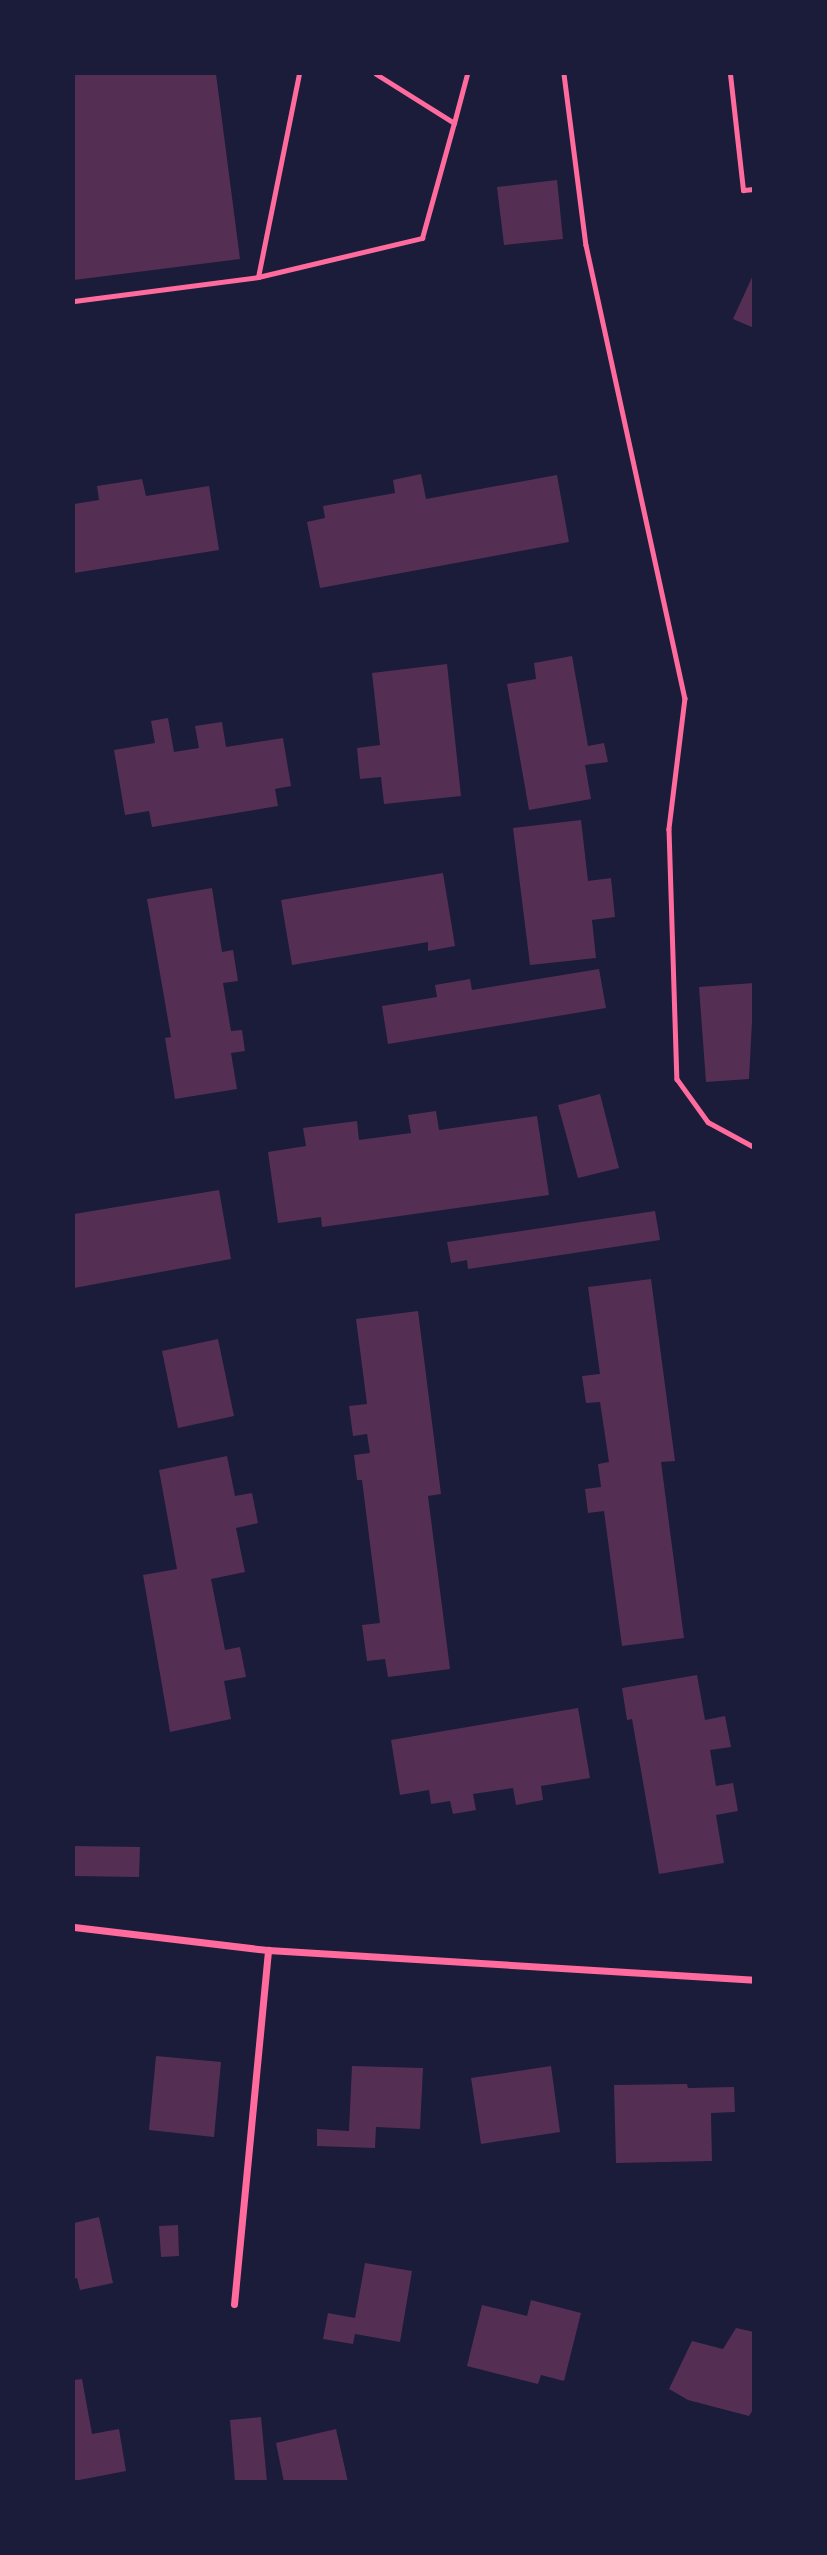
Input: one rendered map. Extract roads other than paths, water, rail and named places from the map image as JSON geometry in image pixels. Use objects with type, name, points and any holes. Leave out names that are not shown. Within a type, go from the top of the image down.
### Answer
[{"type":"street","points":[[74,1927],[268,1950],[754,1980]]},
{"type":"street","points":[[234,2304],[268,1950]]},
{"type":"lane","points":[[258,277],[299,74]]},
{"type":"lane","points":[[376,74],[454,123]]},
{"type":"lane","points":[[74,301],[258,277],[422,238],[467,74]]},
{"type":"lane","points":[[730,74],[743,190],[754,188]]}]
